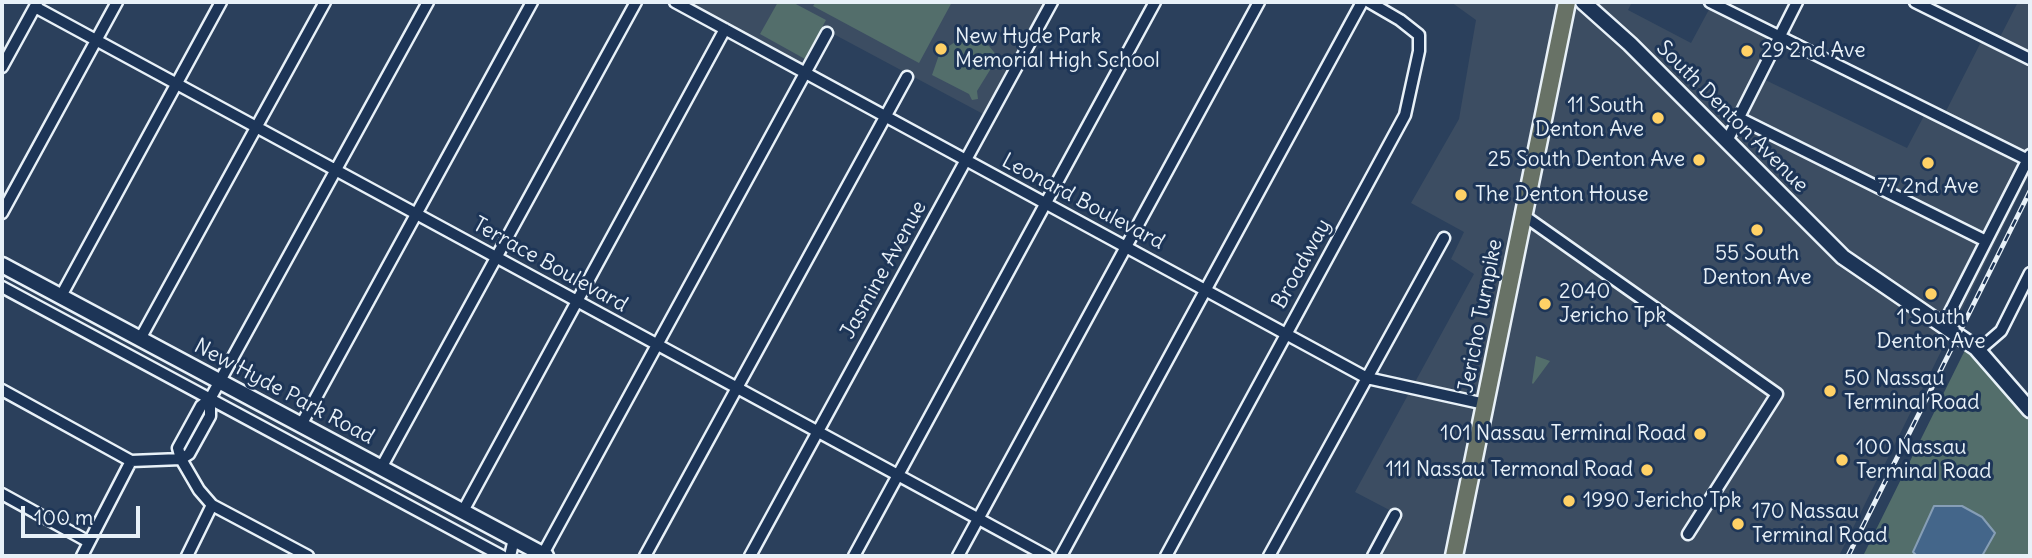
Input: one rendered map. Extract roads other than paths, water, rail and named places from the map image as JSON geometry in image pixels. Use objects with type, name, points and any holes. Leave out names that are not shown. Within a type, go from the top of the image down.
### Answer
[{"type":"main road","name":"Jericho Turnpike","points":[[1454,556],[1567,2]]},
{"type":"main road","name":"South Denton Avenue","points":[[1583,2],[1850,262],[1979,350],[2030,409]]},
{"type":"main road","name":"New Hyde Park Road","points":[[2,265],[545,555]]},
{"type":"street","points":[[2,213],[117,2]]},
{"type":"street","points":[[61,296],[221,2]]},
{"type":"street","points":[[140,339],[325,2]]},
{"type":"street","points":[[2,390],[131,461],[181,459],[189,454],[210,416],[210,399],[428,2]]},
{"type":"street","points":[[301,425],[532,2]]},
{"type":"street","points":[[381,468],[636,2]]},
{"type":"street","name":"Leonard Boulevard","points":[[675,2],[1367,377],[1485,404]]},
{"type":"street","name":"Jasmine Avenue","points":[[750,556],[1052,2]]},
{"type":"street","points":[[854,556],[1155,2]]},
{"type":"street","points":[[958,556],[1259,2]]},
{"type":"street","points":[[1061,556],[1362,2]]},
{"type":"street","name":"Broadway","points":[[1166,556],[1399,126],[1409,98],[1419,51],[1419,35],[1369,2]]},
{"type":"street","points":[[1710,2],[2029,157],[1943,326]]},
{"type":"street","points":[[1727,142],[1797,2]]},
{"type":"street","points":[[1915,2],[2030,59]]},
{"type":"street","points":[[2,67],[36,5]]},
{"type":"street","name":"Terrace Boulevard","points":[[36,5],[96,41],[1046,556]]},
{"type":"street","points":[[463,511],[725,29]]},
{"type":"street","points":[[545,555],[827,33]]},
{"type":"street","points":[[2,41],[12,47]]},
{"type":"street","points":[[645,556],[907,77]]},
{"type":"street","points":[[1739,118],[1986,240]]},
{"type":"street","points":[[1523,215],[1777,394],[1688,534]]},
{"type":"street","points":[[1269,556],[1444,238]]},
{"type":"street","points":[[1979,350],[2001,331],[2030,273]]},
{"type":"street","points":[[2,287],[503,556],[514,539]]},
{"type":"street","points":[[181,459],[212,505],[308,556]]},
{"type":"street","points":[[82,556],[131,461]]},
{"type":"street","points":[[2,494],[89,542]]},
{"type":"street","points":[[187,556],[212,505]]},
{"type":"street","points":[[1373,556],[1395,515]]},
{"type":"railway","points":[[1848,556],[2030,191]]},
{"type":"place","name":"New Hyde Park Memorial High School","points":[[941,49]]},
{"type":"place","name":"29 2nd Ave","points":[[1747,51]]},
{"type":"place","name":"11 South Denton Ave","points":[[1658,118]]},
{"type":"place","name":"25 South Denton Ave","points":[[1699,160]]},
{"type":"place","name":"77 2nd Ave","points":[[1928,163]]},
{"type":"place","name":"The Denton House","points":[[1461,195]]},
{"type":"place","name":"55 South Denton Ave","points":[[1757,230]]},
{"type":"place","name":"1 South Denton Ave","points":[[1931,294]]},
{"type":"place","name":"2040 Jericho Tpk","points":[[1545,304]]},
{"type":"place","name":"50 Nassau Terminal Road","points":[[1830,391]]},
{"type":"place","name":"101 Nassau Terminal Road","points":[[1700,434]]},
{"type":"place","name":"100 Nassau Terminal Road","points":[[1842,460]]},
{"type":"place","name":"111 Nassau Termonal Road","points":[[1647,470]]},
{"type":"place","name":"1990 Jericho Tpk","points":[[1569,501]]},
{"type":"place","name":"170 Nassau Terminal Road","points":[[1738,524]]}]
